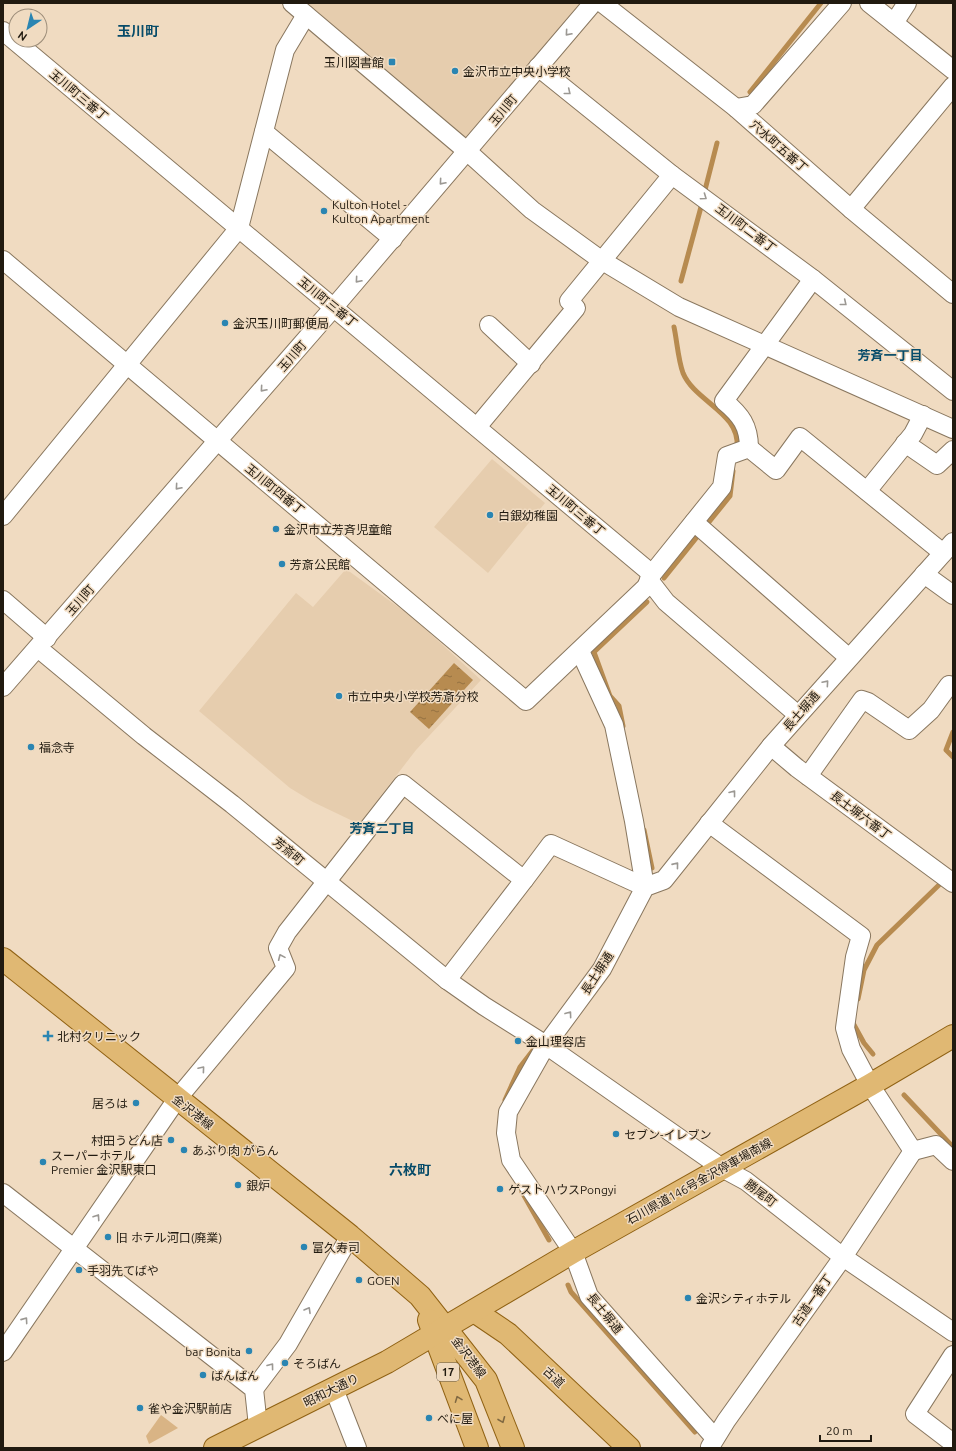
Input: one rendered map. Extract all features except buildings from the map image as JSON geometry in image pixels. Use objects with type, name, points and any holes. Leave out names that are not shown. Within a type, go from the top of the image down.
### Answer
[{"type":"main road","name":"金沢港線","points":[[3,959],[350,1236],[420,1296],[440,1331],[477,1448]]},
{"type":"main road","name":"石川県道146号金沢停車場南線","points":[[440,1331],[573,1252],[870,1085],[953,1036]]},
{"type":"main road","name":"古道","points":[[474,1311],[508,1334],[629,1448]]},
{"type":"main road","name":"金沢港線","points":[[440,1331],[486,1380],[513,1448]]},
{"type":"main road","name":"昭和大通り","points":[[214,1448],[387,1362],[440,1331]]},
{"type":"street","points":[[292,3],[468,152],[532,210],[601,260],[679,307],[953,429]]},
{"type":"street","name":"玉川町","points":[[3,687],[218,442],[468,152],[593,3]]},
{"type":"street","name":"穴水町五番丁","points":[[602,3],[736,108],[851,209],[953,294]]},
{"type":"street","points":[[736,108],[753,105],[842,3]]},
{"type":"street","points":[[869,3],[953,70]]},
{"type":"street","points":[[894,23],[907,3]]},
{"type":"street","points":[[3,516],[239,228],[285,50],[306,15]]},
{"type":"street","name":"玉川町三番丁","points":[[3,31],[477,427],[651,577],[666,602],[798,715]]},
{"type":"street","name":"玉川町二番丁","points":[[538,67],[672,175],[813,279],[953,391]]},
{"type":"street","points":[[851,209],[953,86]]},
{"type":"street","points":[[264,132],[393,239]]},
{"type":"street","points":[[477,427],[531,364],[576,308],[569,301],[672,175]]},
{"type":"street","name":"玉川町四番丁","points":[[3,260],[218,442],[298,507],[446,635],[526,701],[580,651]]},
{"type":"street","points":[[645,887],[634,821],[614,725],[580,651],[646,587],[651,577],[722,487],[727,456],[741,451],[749,434],[738,413],[724,401],[813,279]]},
{"type":"street","points":[[489,325],[531,364]]},
{"type":"street","points":[[867,491],[906,443],[923,415]]},
{"type":"street","points":[[741,451],[776,470],[800,437],[867,491],[948,548]]},
{"type":"street","points":[[906,443],[937,465],[953,450]]},
{"type":"street","points":[[694,522],[848,658]]},
{"type":"street","name":"長土塀通","points":[[712,1443],[589,1296],[573,1252],[511,1160],[506,1133],[508,1112],[546,1045],[602,969],[645,887],[664,880],[771,746],[848,658],[948,548]]},
{"type":"street","points":[[924,574],[953,595]]},
{"type":"street","name":"芳斎町","points":[[3,600],[42,643],[144,736],[232,804],[446,980],[546,1045]]},
{"type":"street","points":[[808,776],[862,700],[868,702],[909,730],[930,710],[949,685],[953,687]]},
{"type":"street","name":"長土塀六番丁","points":[[771,746],[808,776],[953,883]]},
{"type":"street","points":[[3,1352],[177,1099],[286,968],[278,948],[287,932],[403,784],[524,880]]},
{"type":"street","points":[[709,823],[862,936],[855,957],[845,1028],[851,1049],[870,1085],[913,1151],[936,1145],[953,1161]]},
{"type":"street","points":[[446,980],[551,844],[645,887]]},
{"type":"street","name":"勝尾町","points":[[546,1045],[722,1168],[746,1181],[843,1257],[953,1332]]},
{"type":"street","name":"古道一番丁","points":[[712,1443],[843,1257],[913,1151]]},
{"type":"street","points":[[3,1193],[131,1291],[254,1389]]},
{"type":"street","points":[[258,1426],[254,1389],[288,1344],[350,1236]]},
{"type":"street","points":[[953,1355],[915,1414],[953,1443]]},
{"type":"street","points":[[334,1389],[357,1448]]},
{"type":"shaded area","name":"金沢市立中央小学校","points":[[307,3],[580,3],[465,139]]},
{"type":"shaded area","name":"白銀幼稚園","points":[[492,459],[545,503],[488,573],[434,527]]},
{"type":"shaded area","name":"市立中央小学校芳斎分校","points":[[346,569],[412,617],[481,680],[416,750],[359,824],[313,802],[290,788],[199,711],[296,593],[313,607]]},
{"type":"shaded area","points":[[161,1415],[178,1428],[149,1444],[146,1436]]},
{"type":"water","points":[[454,663],[473,680],[429,729],[410,712]]},
{"type":"waterway","points":[[750,92],[821,3]]},
{"type":"waterway","points":[[705,190],[717,143]]},
{"type":"waterway","points":[[681,281],[701,207]]},
{"type":"waterway","points":[[674,327],[683,373],[697,392],[716,408],[732,426],[736,436],[737,448]]},
{"type":"waterway","points":[[709,522],[730,496],[733,471]]},
{"type":"waterway","points":[[664,578],[697,537]]},
{"type":"waterway","points":[[623,726],[619,706],[610,696],[594,652],[647,602]]},
{"type":"waterway","points":[[953,732],[946,750],[953,757]]},
{"type":"waterway","points":[[644,830],[652,868]]},
{"type":"waterway","points":[[858,999],[864,970],[877,945],[941,883]]},
{"type":"waterway","points":[[853,1021],[864,1043],[873,1054]]},
{"type":"waterway","points":[[505,1100],[520,1067],[534,1049]]},
{"type":"waterway","points":[[904,1095],[953,1147]]},
{"type":"waterway","points":[[522,1192],[549,1240]]},
{"type":"waterway","points":[[568,1285],[571,1292],[695,1432]]},
{"type":"place","name":"玉川図書館","points":[[392,62]]},
{"type":"place","name":"金沢市立中央小学校","points":[[455,71]]},
{"type":"place","name":"Kulton Hotel - Kulton Apartment","points":[[324,211]]},
{"type":"place","name":"金沢玉川町郵便局","points":[[225,323]]},
{"type":"place","name":"白銀幼稚園","points":[[490,515]]},
{"type":"place","name":"金沢市立芳斉児童館","points":[[276,529]]},
{"type":"place","name":"芳斎公民館","points":[[282,564]]},
{"type":"place","name":"市立中央小学校芳斎分校","points":[[339,696]]},
{"type":"place","name":"福念寺","points":[[31,747]]},
{"type":"place","name":"北村クリニック","points":[[48,1036]]},
{"type":"place","name":"金山理容店","points":[[518,1041]]},
{"type":"place","name":"居ろは","points":[[136,1103]]},
{"type":"place","name":"セブン-イレブン","points":[[616,1134]]},
{"type":"place","name":"村田うどん店","points":[[171,1140]]},
{"type":"place","name":"あぶり肉 がらん","points":[[184,1150]]},
{"type":"place","name":"スーパーホテル Premier 金沢駅東口","points":[[43,1162]]},
{"type":"place","name":"銀炉","points":[[238,1185]]},
{"type":"place","name":"ゲストハウスPongyi","points":[[500,1189]]},
{"type":"place","name":"旧 ホテル河口(廃業)","points":[[108,1237]]},
{"type":"place","name":"富久寿司","points":[[304,1247]]},
{"type":"place","name":"手羽先てばや","points":[[79,1270]]},
{"type":"place","name":"GOEN","points":[[359,1280]]},
{"type":"place","name":"金沢シティホテル","points":[[688,1298]]},
{"type":"place","name":"bar Bonita","points":[[249,1351]]},
{"type":"place","name":"そろばん","points":[[285,1363]]},
{"type":"place","name":"ばんばん","points":[[203,1375]]},
{"type":"place","name":"雀や金沢駅前店","points":[[140,1408]]},
{"type":"place","name":"べに屋","points":[[429,1418]]},
{"type":"district","name":"玉川町","points":[[138,31]]},
{"type":"district","name":"芳斉一丁目","points":[[890,355]]},
{"type":"district","name":"芳斉二丁目","points":[[382,828]]},
{"type":"district","name":"六枚町","points":[[410,1170]]}]
